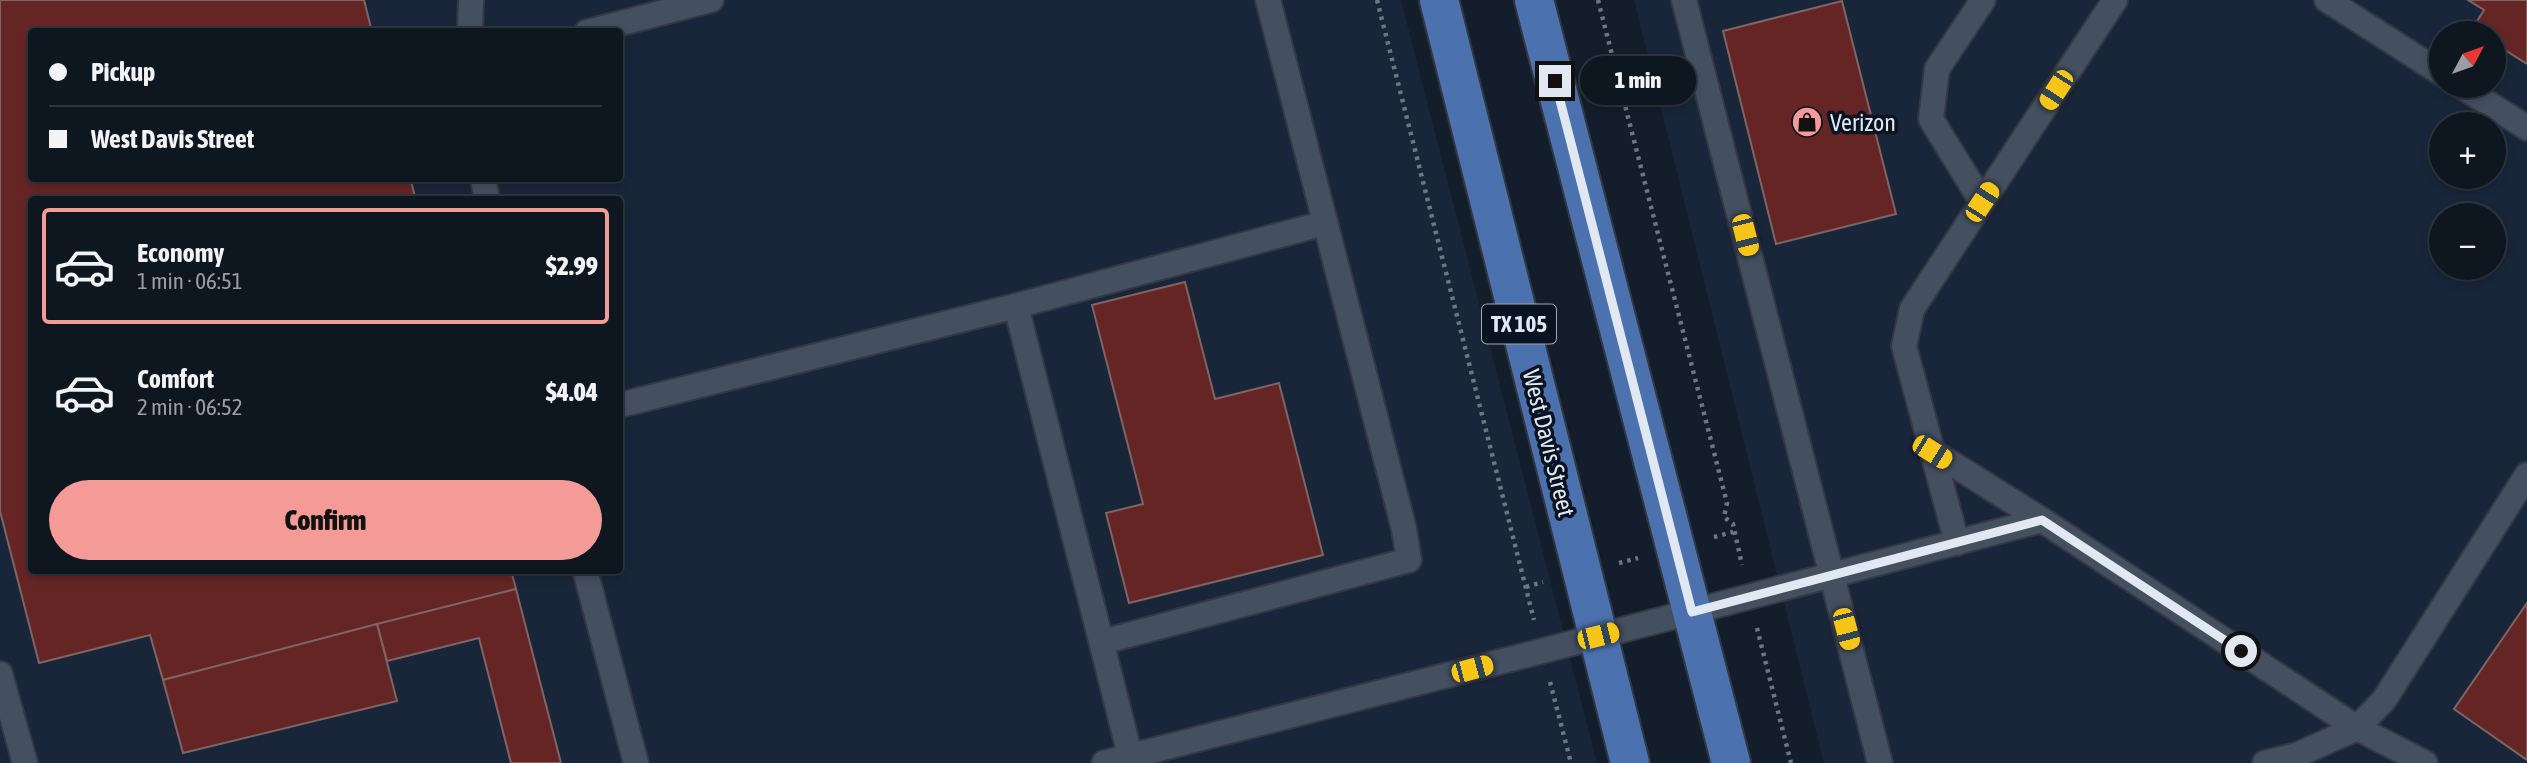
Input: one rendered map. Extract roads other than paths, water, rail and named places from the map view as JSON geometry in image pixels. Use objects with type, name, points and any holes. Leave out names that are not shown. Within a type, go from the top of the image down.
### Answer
[{"type":"main road","name":"West Davis Street","points":[[1439,0],[1630,763]]},
{"type":"main road","points":[[1534,0],[1731,763]]},
{"type":"lane","points":[[470,28],[471,0]]},
{"type":"lane","points":[[602,28],[711,0]]},
{"type":"lane","points":[[1102,642],[1409,561],[1404,529],[1268,0]]},
{"type":"lane","points":[[1685,0],[1880,763]]},
{"type":"lane","points":[[1982,202],[1931,119],[1937,69],[1983,0]]},
{"type":"lane","points":[[1956,542],[1904,346],[1912,309],[2115,0]]},
{"type":"lane","points":[[2328,0],[2429,65]]},
{"type":"lane","points":[[2480,98],[2527,128]]},
{"type":"lane","points":[[623,404],[1016,306],[1325,223]]},
{"type":"lane","points":[[1016,306],[1132,760]]},
{"type":"lane","points":[[1932,452],[2042,520],[2357,728],[2425,763]]},
{"type":"lane","points":[[2265,763],[2297,755],[2357,728],[2384,700],[2527,475]]},
{"type":"lane","points":[[1104,763],[1132,760],[2042,520]]},
{"type":"lane","points":[[586,574],[636,763]]},
{"type":"lane","points":[[0,674],[25,763]]},
{"type":"place","name":"Verizon","points":[[1807,122]]}]
